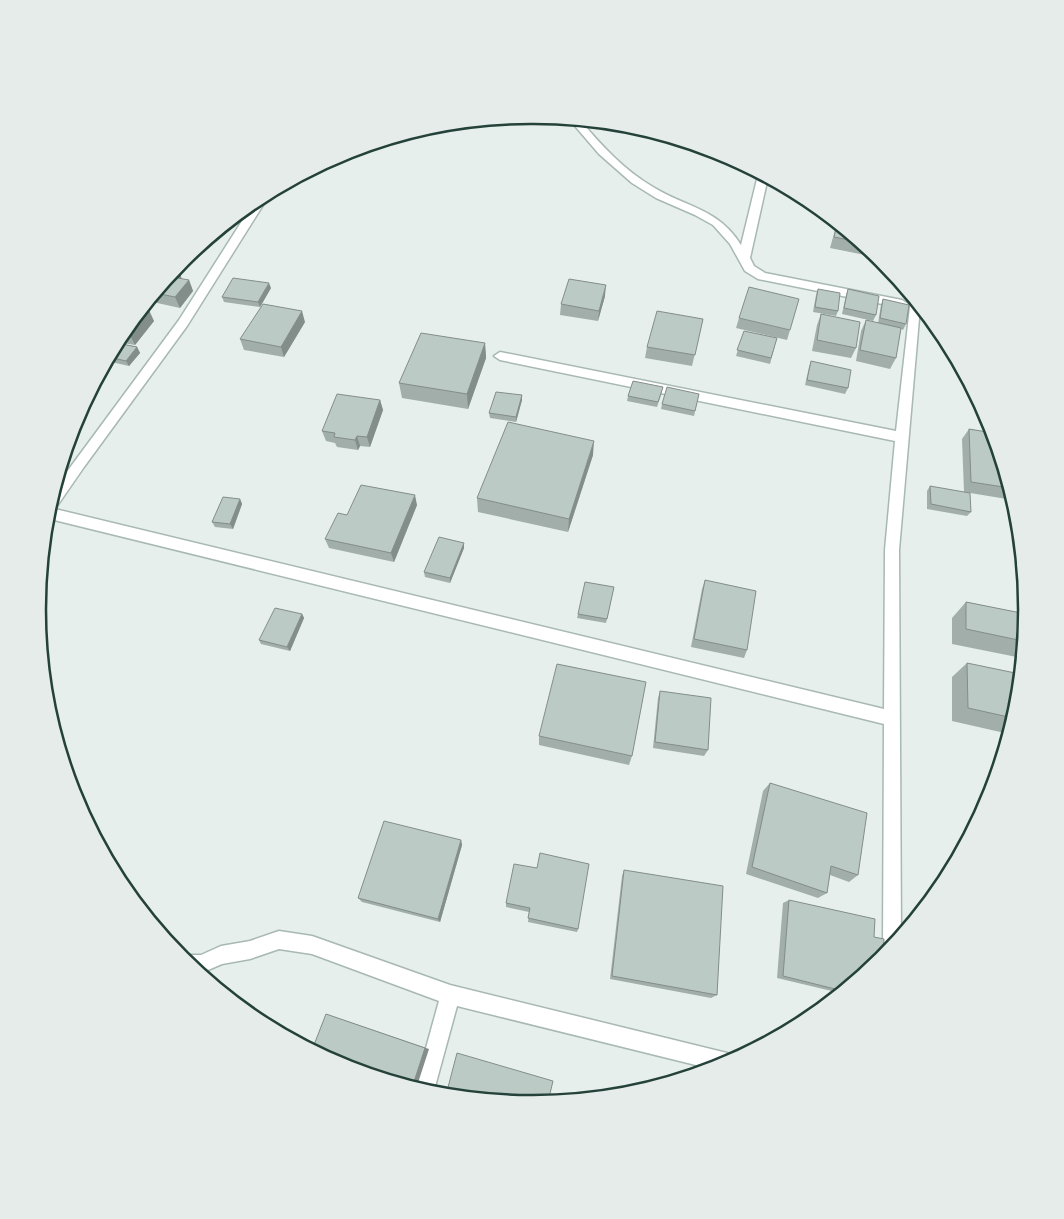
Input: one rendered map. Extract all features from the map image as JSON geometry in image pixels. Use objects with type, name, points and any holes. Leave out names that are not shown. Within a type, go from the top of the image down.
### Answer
[{"type":"street","points":[[581,127],[619,167],[659,195],[711,217],[723,226],[732,237],[749,268],[762,276],[909,303]]},
{"type":"street","points":[[744,258],[761,181]]},
{"type":"street","points":[[62,488],[183,323],[254,212]]},
{"type":"street","points":[[892,935],[892,550],[902,436],[916,313]]},
{"type":"street","points":[[500,356],[902,436]]},
{"type":"street","points":[[56,515],[891,718]]},
{"type":"street","points":[[200,964],[221,956],[250,950],[279,940],[312,944],[450,995],[713,1060]]},
{"type":"street","points":[[426,1084],[450,995]]},
{"type":"building","points":[[836,230],[846,239],[834,237]]},
{"type":"building","points":[[178,278],[189,280],[175,297],[163,295]]},
{"type":"building","points":[[233,278],[269,283],[258,302],[222,297]]},
{"type":"building","points":[[569,279],[606,285],[599,311],[561,304]]},
{"type":"building","points":[[749,287],[799,299],[790,330],[739,318]]},
{"type":"building","points":[[818,289],[840,293],[838,311],[815,307]]},
{"type":"building","points":[[848,289],[879,296],[876,315],[844,308]]},
{"type":"building","points":[[883,299],[909,305],[906,324],[880,318]]},
{"type":"building","points":[[263,304],[302,311],[281,347],[240,339]]},
{"type":"building","points":[[657,311],[703,319],[695,355],[647,347]]},
{"type":"building","points":[[821,314],[860,322],[856,348],[817,340]]},
{"type":"building","points":[[866,320],[901,328],[896,358],[860,350]]},
{"type":"building","points":[[744,331],[777,338],[771,358],[737,350]]},
{"type":"building","points":[[421,333],[485,343],[467,394],[399,383]]},
{"type":"building","points":[[125,345],[137,347],[126,361],[116,359]]},
{"type":"building","points":[[811,361],[851,370],[848,388],[807,380]]},
{"type":"building","points":[[633,381],[663,387],[658,402],[628,396]]},
{"type":"building","points":[[667,387],[699,394],[695,411],[662,404]]},
{"type":"building","points":[[496,392],[522,395],[516,417],[489,413]]},
{"type":"building","points":[[337,394],[380,400],[367,437],[357,436],[355,440],[334,437],[335,433],[322,431]]},
{"type":"building","points":[[508,422],[594,441],[569,519],[477,498]]},
{"type":"building","points":[[969,429],[984,431],[1002,487],[971,482]]},
{"type":"building","points":[[361,485],[415,495],[391,553],[325,539],[338,513],[347,515]]},
{"type":"building","points":[[930,486],[970,493],[971,512],[931,504]]},
{"type":"building","points":[[223,497],[240,499],[230,524],[212,522]]},
{"type":"building","points":[[439,537],[464,543],[450,578],[424,572]]},
{"type":"building","points":[[705,580],[756,591],[747,650],[694,639]]},
{"type":"building","points":[[585,582],[614,587],[607,619],[578,614]]},
{"type":"building","points":[[966,602],[1018,612],[1017,640],[966,629]]},
{"type":"building","points":[[275,608],[302,614],[287,647],[259,640]]},
{"type":"building","points":[[967,663],[1014,673],[1005,716],[968,708]]},
{"type":"building","points":[[557,664],[646,682],[632,756],[539,736]]},
{"type":"building","points":[[660,691],[711,698],[708,750],[655,742]]},
{"type":"building","points":[[770,783],[867,813],[858,875],[831,866],[827,893],[752,867]]},
{"type":"building","points":[[384,821],[461,840],[438,919],[358,898]]},
{"type":"building","points":[[540,853],[589,864],[578,929],[528,918],[530,908],[506,903],[514,864],[537,868]]},
{"type":"building","points":[[624,870],[723,886],[717,995],[612,976]]},
{"type":"building","points":[[789,900],[875,919],[874,937],[884,939],[884,944],[835,989],[783,976]]},
{"type":"building","points":[[326,1014],[425,1048],[414,1081],[346,1058],[314,1044]]},
{"type":"building","points":[[457,1053],[553,1081],[550,1094],[500,1094],[448,1088]]}]
